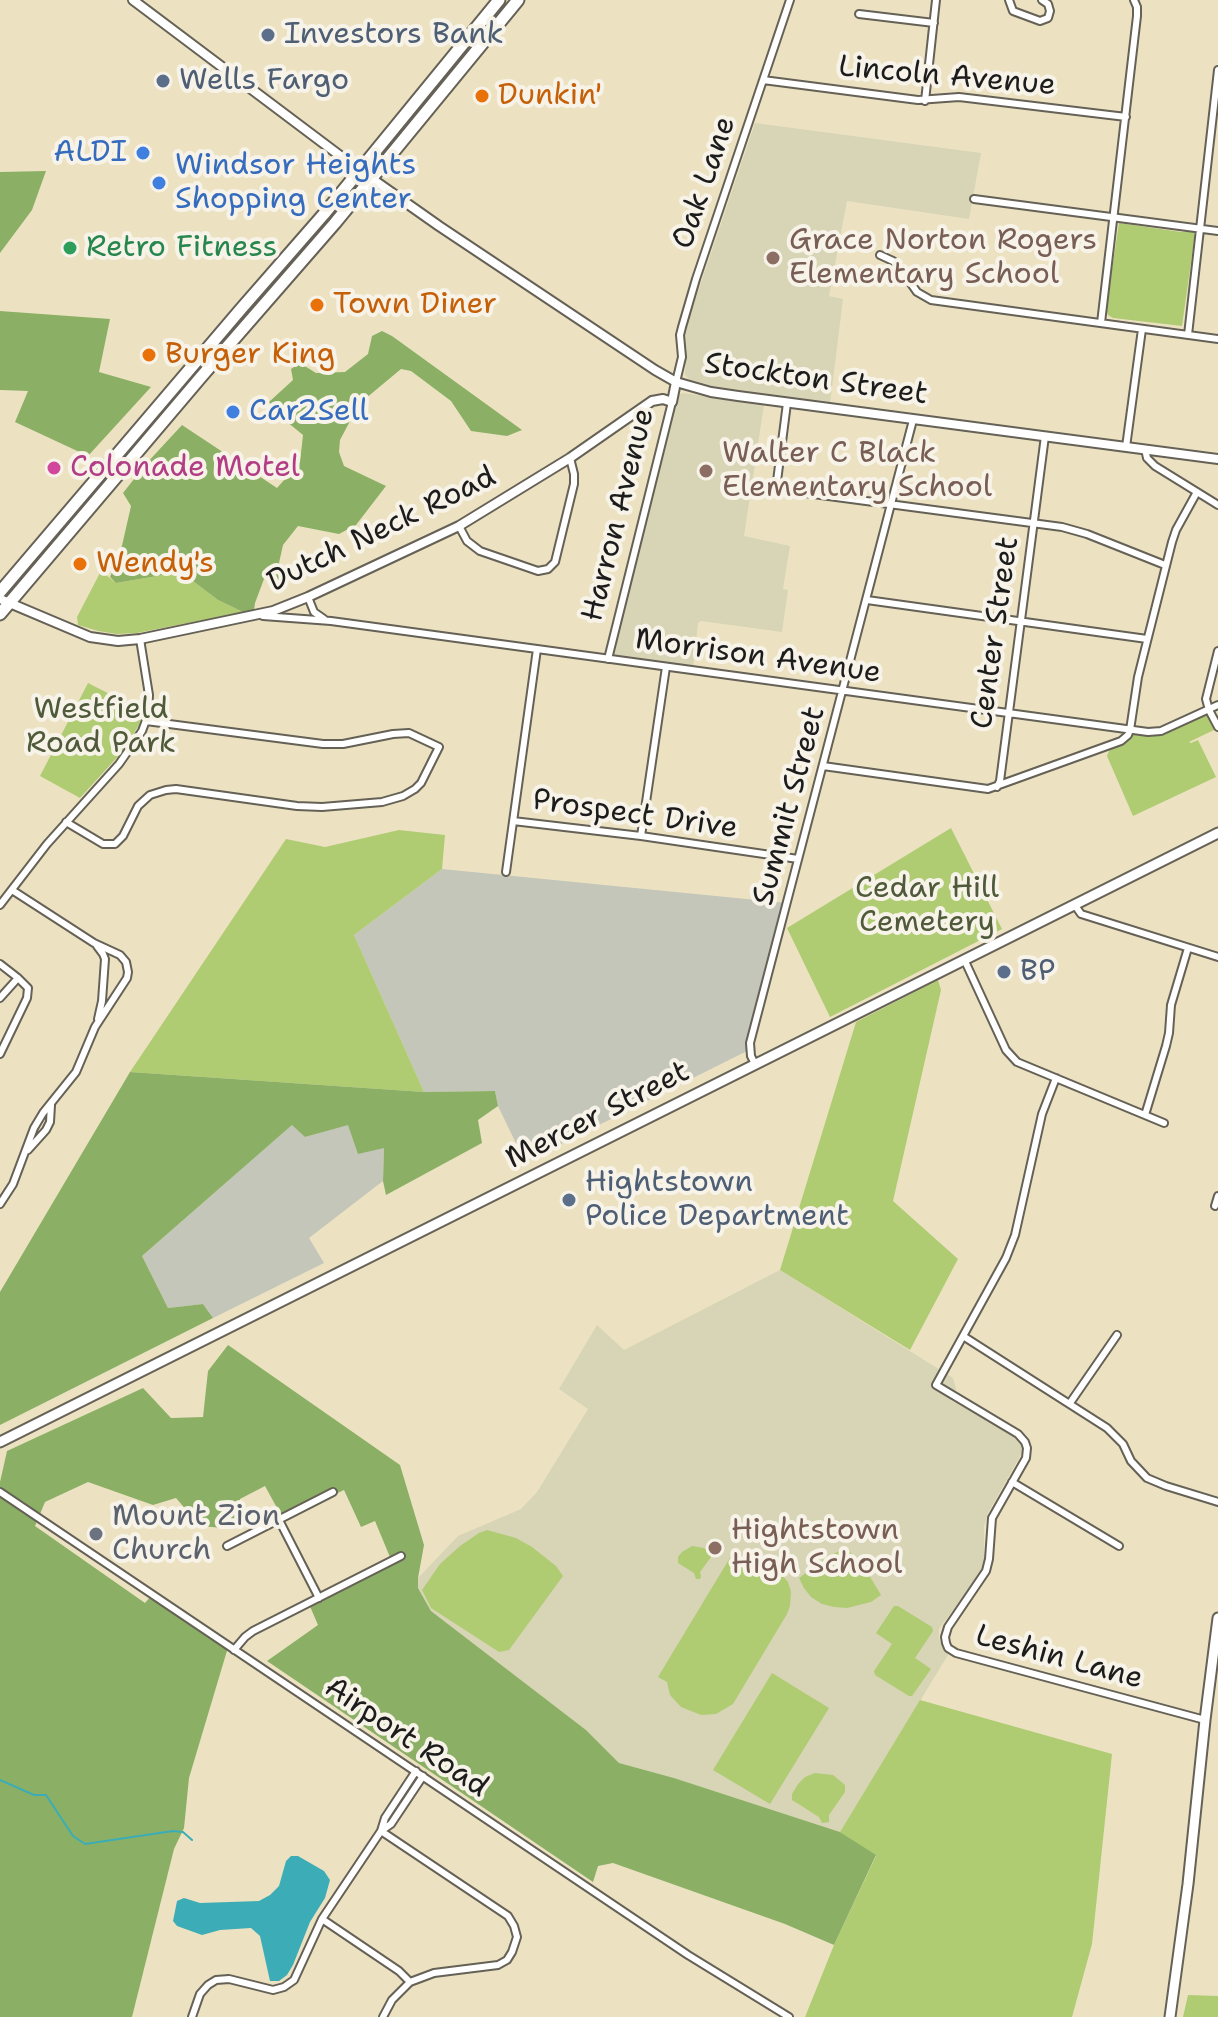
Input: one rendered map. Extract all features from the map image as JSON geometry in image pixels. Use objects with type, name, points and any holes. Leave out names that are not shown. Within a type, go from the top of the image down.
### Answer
[{"type":"highway","points":[[0,592],[324,214],[499,0]]},
{"type":"highway","points":[[0,614],[5,601],[426,115],[518,0]]},
{"type":"highway","points":[[241,309],[242,330]]},
{"type":"highway","points":[[189,369],[191,389]]},
{"type":"main road","name":"Stockton Street","points":[[133,0],[360,170],[503,270],[676,382],[711,392],[787,403],[1218,459]]},
{"type":"main road","name":"Dutch Neck Road","points":[[5,601],[90,637],[118,641],[273,611],[459,526],[570,458],[676,382]]},
{"type":"main road","name":"Harron Avenue","points":[[672,402],[676,382]]},
{"type":"main road","points":[[652,401],[663,399],[672,402]]},
{"type":"main road","name":"Mercer Street","points":[[0,1442],[1218,833]]},
{"type":"main road","points":[[1170,2017],[1186,1906],[1218,1618]]},
{"type":"street","name":"Oak Lane","points":[[676,382],[682,357],[680,335],[698,271],[790,0]]},
{"type":"street","points":[[925,101],[936,0]]},
{"type":"street","points":[[1009,0],[1013,11],[1040,21],[1048,18],[1050,11],[1048,4],[1042,0]]},
{"type":"street","points":[[1101,323],[1137,16],[1134,0]]},
{"type":"street","points":[[859,14],[934,23]]},
{"type":"street","points":[[1188,335],[1218,70]]},
{"type":"street","name":"Lincoln Avenue","points":[[763,80],[925,101],[959,97],[1126,117]]},
{"type":"street","points":[[974,199],[1218,231]]},
{"type":"street","points":[[880,255],[893,261],[917,292],[931,300],[1218,339]]},
{"type":"street","points":[[1126,447],[1142,329]]},
{"type":"street","name":"Harron Avenue","points":[[608,659],[672,402]]},
{"type":"street","points":[[776,489],[787,403]]},
{"type":"street","name":"Summit Street","points":[[755,1064],[750,1043],[913,420]]},
{"type":"street","name":"Center Street","points":[[997,787],[1045,436]]},
{"type":"street","points":[[1145,449],[1147,458],[1155,466],[1218,505]]},
{"type":"street","points":[[459,526],[467,541],[480,551],[538,571],[548,569],[555,562],[574,484],[570,458]]},
{"type":"street","points":[[753,486],[1062,527],[1165,565]]},
{"type":"street","points":[[823,766],[988,789],[1121,741],[1130,730],[1138,677],[1165,565],[1176,530],[1197,492]]},
{"type":"street","points":[[308,597],[318,616],[331,621]]},
{"type":"street","points":[[867,600],[1147,639]]},
{"type":"street","name":"Morrison Avenue","points":[[255,615],[331,621],[1155,733],[1218,705]]},
{"type":"street","points":[[0,905],[66,822],[134,745],[146,721],[149,695],[140,639]]},
{"type":"street","points":[[506,872],[537,649]]},
{"type":"street","points":[[1218,651],[1206,699],[1218,727]]},
{"type":"street","points":[[641,836],[666,667]]},
{"type":"street","points":[[66,822],[103,844],[115,844],[123,836],[138,806],[150,795],[176,789],[297,806],[382,802],[415,789],[439,747],[409,733],[343,744],[323,744],[146,721]]},
{"type":"street","name":"Prospect Drive","points":[[513,821],[798,859]]},
{"type":"street","points":[[0,1204],[13,1184],[34,1128],[76,1072],[102,1001],[105,959],[94,943],[12,890]]},
{"type":"street","points":[[1074,904],[1081,914],[1218,957]]},
{"type":"street","points":[[94,943],[120,955],[128,967],[127,978],[95,1027]]},
{"type":"street","points":[[1145,1115],[1166,1046],[1171,1005],[1188,948]]},
{"type":"street","points":[[964,959],[1011,1057],[1023,1066],[1164,1123]]},
{"type":"street","points":[[0,964],[25,984],[29,993],[0,1054]]},
{"type":"street","points":[[0,998],[18,978]]},
{"type":"street","points":[[1056,1078],[1040,1124],[1015,1235],[1006,1258],[963,1336],[1116,1435],[1131,1461],[1147,1478],[1218,1502]]},
{"type":"street","points":[[24,1156],[46,1130],[52,1103]]},
{"type":"street","points":[[1215,1206],[1218,1196]]},
{"type":"street","points":[[1070,1403],[1117,1335]]},
{"type":"street","name":"Leshin Lane","points":[[963,1336],[936,1385],[1022,1438],[1027,1453],[992,1518],[985,1573],[946,1632],[948,1648],[956,1653],[1205,1720]]},
{"type":"street","points":[[1012,1482],[1119,1546]]},
{"type":"street","name":"Airport Road","points":[[0,1492],[709,1968],[789,2017]]},
{"type":"street","points":[[227,1546],[333,1492]]},
{"type":"street","points":[[279,1520],[319,1598]]},
{"type":"street","points":[[234,1650],[253,1631],[401,1556]]},
{"type":"street","points":[[192,2017],[200,1994],[216,1980],[229,1979],[269,1990],[288,1985],[298,1973],[322,1919],[381,1831],[385,1818],[416,1771]]},
{"type":"street","points":[[381,1831],[391,1824],[423,1776]]},
{"type":"street","points":[[381,1831],[504,1913],[512,1921],[517,1941],[507,1960],[498,1965],[434,1973],[410,1982],[394,1997],[383,2017]]},
{"type":"street","points":[[322,1919],[399,1971],[410,1982]]},
{"type":"shaded area","name":"Grace Norton Rogers Elementary School","points":[[755,123],[981,153],[969,219],[847,201],[829,296],[843,299],[830,404],[722,389],[685,375],[685,330]]},
{"type":"shaded area","name":"Walter C Black Elementary School","points":[[683,393],[764,405],[744,536],[790,546],[783,589],[788,590],[782,632],[701,621],[698,623],[693,667],[613,654],[676,400]]},
{"type":"shaded area","points":[[442,869],[787,903],[749,1050],[525,1162],[498,1106],[495,1091],[424,1092],[354,935]]},
{"type":"shaded area","points":[[293,1124],[305,1137],[348,1124],[384,1148],[383,1181],[309,1238],[324,1263],[213,1318],[203,1304],[168,1308],[142,1256]]},
{"type":"shaded area","name":"Hightstown High School","points":[[780,1270],[953,1378],[956,1389],[950,1400],[1011,1434],[1024,1449],[988,1513],[984,1526],[982,1571],[939,1629],[939,1639],[948,1655],[840,1832],[619,1763],[586,1730],[431,1611],[418,1588],[418,1578],[458,1536],[521,1509],[537,1492],[588,1409],[559,1389],[597,1325],[624,1350]]},
{"type":"green space","points":[[46,171],[32,210],[0,253],[0,172]]},
{"type":"green space","points":[[1119,223],[1195,234],[1182,326],[1108,315],[1106,309]]},
{"type":"green space","points":[[0,311],[110,319],[99,372],[151,387],[88,456],[15,422],[28,391],[0,390]]},
{"type":"green space","points":[[382,331],[522,430],[507,436],[471,431],[451,401],[411,371],[401,369],[359,404],[340,440],[339,452],[344,466],[386,486],[356,525],[339,534],[298,526],[283,545],[279,563],[291,574],[290,581],[282,584],[272,575],[264,579],[254,610],[243,612],[218,600],[181,572],[116,583],[110,577],[121,550],[131,506],[123,493],[182,425],[277,488],[300,462],[303,435],[275,412],[269,402],[293,380],[291,369],[300,363],[316,373],[345,372],[368,354],[372,336]]},
{"type":"green space","points":[[101,571],[116,583],[181,572],[218,600],[243,612],[137,633],[117,634],[78,625],[77,617]]},
{"type":"green space","name":"Westfield Road Park","points":[[88,683],[143,711],[139,725],[122,752],[80,798],[40,776]]},
{"type":"green space","points":[[1208,714],[1216,729],[1189,742],[1198,740],[1216,777],[1133,816],[1107,756],[1109,751],[1134,735],[1156,736]]},
{"type":"green space","name":"Cedar Hill Cemetery","points":[[951,828],[1002,929],[830,1017],[787,928]]},
{"type":"green space","points":[[399,830],[445,835],[442,869],[354,935],[424,1092],[130,1072],[286,839],[325,847]]},
{"type":"green space","name":"Cedar Hill Cemetery","points":[[938,980],[941,990],[893,1201],[958,1259],[910,1350],[780,1270],[856,1022]]},
{"type":"green space","points":[[130,1072],[424,1092],[495,1091],[498,1106],[478,1120],[482,1143],[386,1195],[383,1181],[384,1148],[358,1154],[348,1125],[305,1137],[292,1125],[142,1256],[168,1308],[203,1304],[213,1318],[0,1425],[0,1292]]},
{"type":"green space","points":[[228,1345],[400,1465],[424,1545],[418,1588],[431,1611],[586,1730],[619,1763],[840,1832],[876,1855],[834,1945],[785,1924],[613,1863],[598,1866],[593,1882],[267,1661],[318,1625],[309,1604],[392,1562],[375,1521],[361,1527],[344,1490],[283,1519],[265,1486],[240,1499],[235,1529],[200,1526],[176,1498],[153,1505],[88,1482],[45,1502],[35,1526],[145,1603],[151,1596],[229,1644],[189,1778],[184,1828],[174,1849],[132,2017],[0,2017],[0,1482],[7,1451],[143,1388],[171,1418],[203,1417],[208,1371]]},
{"type":"green space","points":[[487,1530],[516,1538],[532,1547],[556,1566],[563,1576],[509,1650],[499,1652],[431,1608],[422,1590],[440,1564],[460,1546]]},
{"type":"green space","points":[[692,1546],[704,1548],[711,1557],[700,1572],[700,1579],[678,1563],[682,1552]]},
{"type":"green space","points":[[843,1549],[863,1565],[881,1595],[871,1602],[847,1608],[834,1607],[822,1604],[804,1588],[799,1578]]},
{"type":"green space","points":[[731,1556],[739,1561],[760,1560],[775,1567],[788,1582],[790,1606],[733,1704],[716,1714],[701,1715],[681,1707],[670,1695],[667,1682],[658,1677]]},
{"type":"green space","points":[[894,1606],[932,1627],[933,1631],[915,1658],[931,1669],[912,1696],[875,1675],[874,1671],[892,1644],[876,1633]]},
{"type":"green space","points":[[772,1673],[829,1708],[770,1804],[713,1770]]},
{"type":"green space","points":[[920,1700],[1112,1754],[1092,1944],[1072,2017],[805,2017],[834,1945],[876,1856],[840,1832]]},
{"type":"green space","points":[[815,1773],[833,1775],[845,1785],[845,1792],[829,1815],[829,1822],[822,1823],[819,1817],[792,1800],[798,1784]]},
{"type":"green space","points":[[1188,1995],[1218,1996],[1218,2017],[1183,2017]]},
{"type":"water","points":[[291,1856],[298,1856],[324,1871],[330,1880],[325,1898],[310,1922],[293,1965],[279,1981],[270,1981],[260,1936],[251,1928],[220,1930],[202,1935],[177,1926],[173,1921],[177,1901],[184,1898],[200,1903],[259,1901],[270,1895],[279,1886],[286,1861]]},
{"type":"waterway","points":[[0,1780],[34,1795],[46,1795],[73,1836],[85,1844],[173,1831],[183,1832],[192,1840]]},
{"type":"place","name":"Investors Bank","points":[[268,35]]},
{"type":"place","name":"Wells Fargo","points":[[163,81]]},
{"type":"place","name":"Dunkin'","points":[[482,96]]},
{"type":"place","name":"ALDI","points":[[143,153]]},
{"type":"place","name":"Windsor Heights Shopping Center","points":[[159,183]]},
{"type":"place","name":"Retro Fitness","points":[[70,248]]},
{"type":"place","name":"Grace Norton Rogers Elementary School","points":[[773,258]]},
{"type":"place","name":"Town Diner","points":[[317,305]]},
{"type":"place","name":"Burger King","points":[[149,355]]},
{"type":"place","name":"Car2Sell","points":[[233,412]]},
{"type":"place","name":"Colonade Motel","points":[[54,468]]},
{"type":"place","name":"Walter C Black Elementary School","points":[[706,471]]},
{"type":"place","name":"Wendy's","points":[[80,564]]},
{"type":"place","name":"BP","points":[[1004,972]]},
{"type":"place","name":"Hightstown Police Department","points":[[569,1200]]},
{"type":"place","name":"Mount Zion Church","points":[[96,1534]]},
{"type":"place","name":"Hightstown High School","points":[[715,1548]]}]
